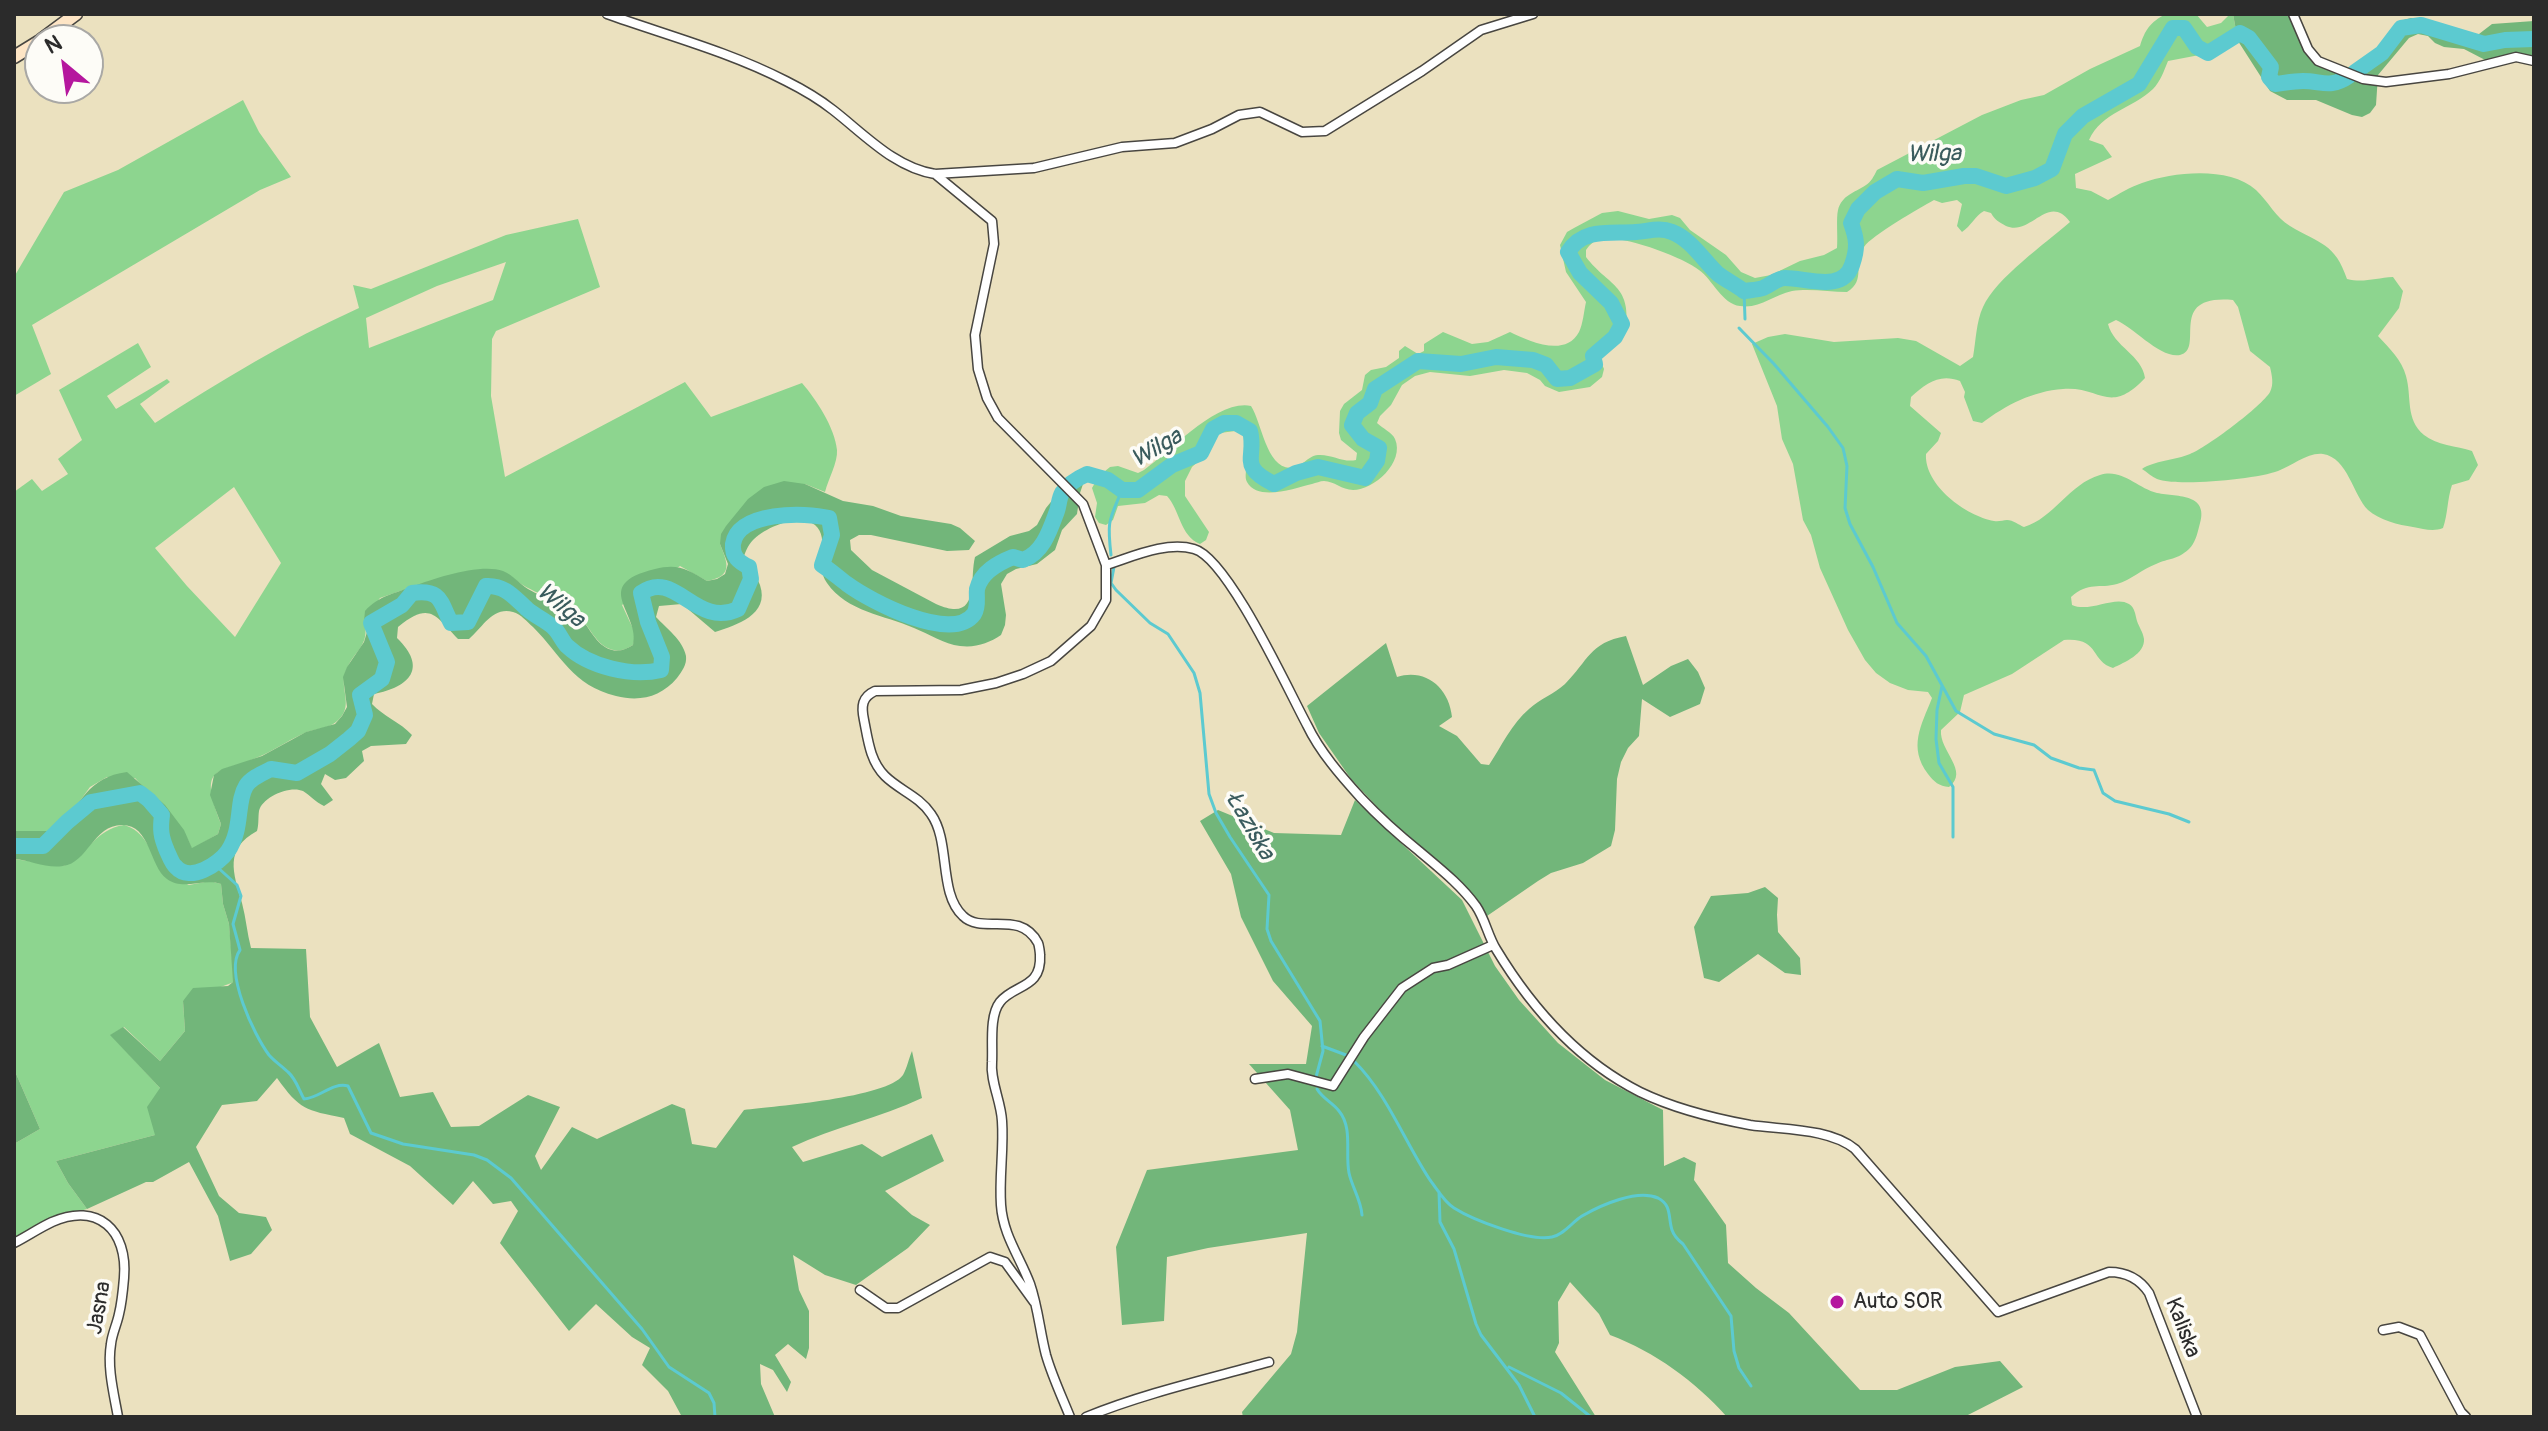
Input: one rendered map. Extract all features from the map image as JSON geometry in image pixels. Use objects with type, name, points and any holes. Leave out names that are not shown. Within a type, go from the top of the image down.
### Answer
[{"type":"street","points":[[607,14],[785,80],[829,107],[901,164],[919,172],[935,174],[1034,168],[1122,147],[1175,143],[1250,113],[1260,112],[1302,132],[1325,131],[1481,30],[1533,14]]},
{"type":"street","points":[[2293,14],[2308,49],[2318,61],[2356,77],[2386,82],[2449,74],[2516,57],[2534,61]]},
{"type":"street","points":[[935,174],[992,221],[994,244],[975,335],[978,369],[987,398],[998,418],[1083,504],[1106,565],[1106,600],[1091,626],[1051,661],[996,683],[961,690],[875,691],[863,701],[862,714],[875,764],[886,777],[916,797],[932,815],[942,842],[953,902],[963,917],[975,923],[1010,923],[1025,930],[1039,944],[1040,960],[1034,979],[1000,1002],[994,1020],[991,1069],[1002,1121],[1001,1206],[1006,1233],[1030,1284],[1047,1359],[1070,1417]]},
{"type":"street","points":[[1106,565],[1164,549],[1196,549],[1205,554],[1237,597],[1320,747],[1383,819],[1464,892],[1477,907],[1493,945],[1448,965],[1433,968],[1402,988],[1364,1037],[1333,1086],[1288,1074],[1255,1079]]},
{"type":"street","name":"Kaliska","points":[[1493,945],[1520,987],[1564,1037],[1609,1075],[1673,1107],[1694,1113],[1831,1136],[1846,1142],[1998,1312],[2114,1272],[2125,1272],[2137,1280],[2149,1293],[2197,1417]]},
{"type":"street","name":"Jasna","points":[[14,1243],[53,1221],[76,1216],[99,1218],[111,1228],[123,1254],[124,1274],[120,1313],[111,1345],[112,1382],[118,1417]]},
{"type":"street","points":[[860,1290],[886,1308],[898,1308],[990,1257],[1005,1262],[1035,1303]]},
{"type":"street","points":[[2383,1330],[2399,1327],[2420,1335],[2466,1417]]},
{"type":"street","points":[[1086,1417],[1120,1403],[1269,1362]]},
{"type":"green space","points":[[2166,14],[2196,14],[2207,27],[2221,23],[2233,14],[2238,41],[2210,53],[2168,61],[2153,89],[2109,117],[2095,131],[2089,140],[2103,145],[2112,157],[2075,174],[2076,188],[2091,191],[2108,200],[2138,185],[2170,176],[2201,173],[2231,177],[2256,190],[2285,223],[2332,251],[2347,279],[2393,277],[2403,291],[2399,308],[2378,336],[2395,354],[2404,370],[2414,422],[2429,438],[2472,451],[2478,465],[2469,480],[2452,485],[2443,528],[2432,530],[2396,523],[2373,514],[2338,462],[2323,454],[2306,457],[2268,474],[2236,479],[2181,482],[2153,477],[2142,469],[2198,450],[2245,416],[2270,392],[2270,367],[2250,351],[2238,307],[2233,300],[2212,300],[2200,305],[2193,313],[2187,351],[2180,355],[2156,348],[2116,320],[2108,324],[2116,339],[2139,363],[2145,378],[2122,395],[2105,397],[2076,389],[2052,390],[2020,400],[1982,423],[1973,421],[1960,381],[1946,378],[1928,384],[1911,397],[1910,406],[1941,433],[1926,454],[1927,466],[1939,488],[1971,513],[1994,521],[2011,521],[2024,527],[2035,523],[2089,479],[2115,474],[2150,491],[2197,502],[2202,516],[2194,542],[2181,555],[2151,566],[2122,582],[2089,587],[2071,597],[2072,605],[2079,607],[2117,601],[2131,606],[2144,639],[2141,649],[2133,657],[2113,668],[2106,665],[2084,642],[2064,640],[2012,674],[1964,695],[1960,712],[1941,730],[1956,774],[1955,781],[1949,787],[1932,779],[1919,755],[1918,736],[1932,698],[1928,692],[1908,690],[1876,673],[1848,630],[1820,568],[1811,535],[1803,520],[1793,464],[1782,439],[1777,406],[1752,344],[1785,334],[1834,342],[1898,338],[1916,341],[1960,366],[1973,357],[1979,319],[1989,296],[2010,273],[2070,222],[2062,214],[2047,213],[2015,228],[2006,226],[1984,211],[1962,232],[1957,226],[1962,204],[1957,200],[1942,203],[1934,200],[1876,236],[1864,247],[1859,259],[1858,277],[1847,292],[1792,291],[1747,306],[1728,301],[1704,274],[1680,259],[1636,243],[1601,239],[1589,246],[1586,257],[1621,294],[1627,314],[1626,328],[1598,342],[1596,350],[1604,369],[1602,377],[1590,387],[1559,392],[1527,373],[1504,370],[1470,376],[1430,372],[1415,376],[1402,385],[1391,405],[1380,416],[1377,423],[1395,439],[1396,457],[1386,473],[1361,489],[1345,489],[1324,481],[1277,492],[1252,488],[1246,478],[1251,439],[1250,434],[1243,430],[1213,437],[1185,481],[1185,496],[1209,532],[1200,544],[1188,535],[1167,496],[1159,495],[1145,503],[1118,506],[1113,520],[1106,525],[1099,523],[1095,517],[1097,503],[1092,488],[1099,476],[1110,467],[1118,466],[1138,473],[1144,470],[1194,429],[1224,411],[1251,406],[1270,452],[1282,466],[1294,467],[1318,455],[1356,460],[1357,453],[1341,440],[1340,411],[1362,390],[1365,375],[1399,358],[1399,351],[1405,346],[1418,354],[1424,351],[1424,344],[1443,332],[1472,344],[1488,342],[1510,332],[1546,345],[1556,346],[1573,340],[1579,332],[1586,302],[1566,272],[1560,245],[1567,232],[1602,213],[1618,211],[1649,219],[1672,215],[1680,218],[1690,230],[1726,255],[1741,272],[1755,278],[1824,255],[1837,248],[1837,213],[1842,201],[1868,184],[1877,170],[1982,115],[2044,95],[2140,46],[2149,27]]},
{"type":"green space","points":[[2233,14],[2288,14],[2310,57],[2352,80],[2355,68],[2378,50],[2400,21],[2411,18],[2463,35],[2479,34],[2492,24],[2534,21],[2534,61],[2489,62],[2464,49],[2444,47],[2428,36],[2418,34],[2409,38],[2378,75],[2376,105],[2362,117],[2316,100],[2287,100],[2270,91],[2238,41]]},
{"type":"green space","points":[[243,100],[259,132],[291,177],[260,190],[32,325],[51,374],[14,396],[14,277],[64,192],[118,170]]},
{"type":"green space","points":[[578,219],[600,287],[496,331],[492,339],[491,396],[505,477],[685,382],[711,417],[802,383],[824,414],[837,450],[825,492],[805,484],[720,544],[726,563],[721,576],[707,581],[680,566],[622,605],[636,635],[633,645],[622,650],[604,646],[576,613],[511,576],[403,590],[380,598],[364,621],[366,630],[363,643],[346,671],[346,704],[342,716],[330,726],[307,732],[263,755],[216,774],[211,790],[221,824],[218,834],[192,849],[174,819],[135,778],[107,777],[90,787],[58,831],[14,831],[14,492],[32,479],[42,491],[68,474],[58,459],[82,440],[59,390],[138,343],[151,367],[107,396],[116,409],[167,379],[170,382],[140,404],[155,423],[255,362],[359,308],[353,285],[371,289],[506,235]],"holes":[[[506,262],[493,300],[369,348],[366,318],[437,286]],[[234,487],[281,563],[235,637],[155,548]]]},
{"type":"green space","points":[[1085,478],[1077,514],[1062,530],[1055,550],[1037,564],[1007,574],[1001,584],[1006,615],[1001,635],[977,646],[948,643],[867,612],[835,593],[823,576],[820,531],[815,525],[801,520],[782,523],[765,531],[747,548],[744,556],[762,595],[756,611],[749,617],[715,632],[682,604],[659,606],[656,617],[678,640],[684,650],[685,665],[664,690],[642,698],[616,696],[589,685],[516,613],[506,611],[494,615],[469,639],[458,639],[431,614],[418,615],[398,627],[397,638],[412,658],[411,675],[397,687],[374,694],[372,704],[412,735],[406,744],[371,746],[362,751],[364,761],[346,778],[335,780],[325,774],[321,784],[333,800],[324,806],[298,790],[284,791],[271,797],[261,806],[257,831],[239,845],[235,854],[234,871],[251,948],[306,949],[310,1017],[337,1067],[379,1043],[400,1097],[433,1092],[451,1127],[479,1126],[528,1095],[560,1107],[535,1156],[541,1170],[572,1127],[597,1139],[672,1104],[685,1109],[692,1144],[716,1148],[744,1110],[829,1100],[876,1090],[903,1075],[912,1051],[922,1098],[792,1147],[803,1162],[862,1144],[882,1157],[932,1134],[944,1161],[885,1191],[912,1215],[930,1225],[908,1248],[856,1285],[825,1275],[793,1255],[799,1290],[809,1311],[809,1348],[806,1359],[788,1344],[775,1355],[791,1382],[787,1392],[773,1370],[760,1364],[761,1384],[775,1417],[682,1417],[668,1391],[642,1365],[650,1348],[632,1337],[596,1304],[569,1331],[500,1243],[518,1211],[511,1201],[493,1204],[473,1181],[453,1205],[410,1166],[350,1134],[344,1118],[298,1103],[277,1078],[257,1101],[222,1105],[196,1147],[219,1196],[239,1213],[266,1217],[272,1230],[251,1254],[230,1261],[218,1216],[189,1162],[153,1182],[146,1182],[87,1209],[68,1183],[56,1161],[155,1135],[147,1107],[160,1088],[110,1035],[123,1027],[160,1061],[185,1031],[183,1001],[193,988],[228,986],[233,982],[229,924],[221,884],[180,884],[167,879],[156,865],[144,839],[132,827],[122,825],[104,831],[79,858],[57,867],[14,859],[14,831],[58,831],[94,786],[127,772],[165,805],[184,830],[192,848],[218,834],[221,824],[210,795],[214,775],[222,769],[262,756],[306,732],[335,724],[347,707],[343,677],[367,632],[365,611],[381,598],[434,579],[471,570],[503,571],[528,589],[572,610],[605,647],[623,650],[633,645],[634,633],[622,601],[621,592],[625,583],[635,576],[670,567],[688,570],[707,581],[725,574],[728,564],[720,544],[726,526],[748,499],[764,487],[784,481],[805,484],[843,501],[960,528],[975,541],[969,550],[947,551],[871,535],[859,535],[850,540],[851,550],[872,570],[936,604],[950,609],[960,608],[967,604],[970,597],[975,557],[1010,536],[1029,531],[1037,525],[1059,492]]},
{"type":"green space","points":[[1626,636],[1643,685],[1671,666],[1688,659],[1705,688],[1700,704],[1670,717],[1642,699],[1639,736],[1628,748],[1617,779],[1615,830],[1611,846],[1583,863],[1551,873],[1487,916],[1467,889],[1396,827],[1351,779],[1319,733],[1307,706],[1386,643],[1397,677],[1417,675],[1441,689],[1452,717],[1439,726],[1457,736],[1481,764],[1489,765],[1512,728],[1533,705],[1565,684],[1597,648]]},
{"type":"green space","points":[[1355,800],[1462,900],[1495,966],[1519,1000],[1558,1043],[1605,1080],[1663,1110],[1664,1166],[1684,1157],[1696,1163],[1694,1180],[1726,1225],[1728,1263],[1789,1313],[1860,1390],[1897,1390],[1955,1367],[2000,1361],[2023,1387],[1964,1417],[1727,1417],[1702,1391],[1673,1369],[1643,1350],[1610,1335],[1599,1314],[1570,1282],[1558,1302],[1559,1343],[1555,1352],[1596,1417],[1243,1417],[1242,1412],[1291,1354],[1297,1332],[1307,1233],[1167,1257],[1164,1321],[1122,1325],[1116,1247],[1147,1170],[1298,1150],[1290,1110],[1249,1064],[1306,1064],[1312,1026],[1273,981],[1241,917],[1231,874],[1200,821],[1218,810],[1274,833],[1341,835]]},
{"type":"green space","points":[[124,825],[142,837],[161,872],[189,885],[210,881],[221,884],[229,924],[234,982],[183,1001],[185,1031],[160,1061],[124,1027],[111,1035],[160,1088],[155,1135],[56,1161],[87,1209],[50,1219],[14,1238],[14,1144],[40,1129],[14,1069],[14,859],[63,866],[79,856],[98,837]]},
{"type":"green space","points":[[1765,887],[1778,898],[1778,932],[1800,958],[1801,975],[1785,973],[1758,954],[1719,982],[1704,978],[1694,927],[1711,896],[1748,893]]},
{"type":"green space","points":[[14,1069],[40,1129],[14,1144]]},
{"type":"waterway","name":"Wilga","points":[[2355,72],[2382,53],[2401,28],[2421,25],[2484,44],[2534,39]]},
{"type":"waterway","name":"Wilga","points":[[14,846],[43,846],[91,802],[140,793],[162,815],[162,837],[175,866],[189,873],[211,866],[224,856],[233,843],[243,792],[251,781],[271,769],[297,773],[330,754],[358,731],[365,715],[360,695],[382,679],[387,662],[371,623],[402,605],[412,593],[435,595],[451,623],[468,622],[486,586],[499,587],[553,627],[567,646],[587,660],[624,671],[661,670],[662,657],[641,593],[653,587],[665,588],[710,611],[723,613],[738,609],[751,579],[749,567],[735,556],[733,544],[738,533],[759,520],[805,515],[829,518],[832,535],[822,565],[847,584],[911,617],[948,624],[963,622],[976,611],[977,589],[982,578],[1007,559],[1023,560],[1036,552],[1048,533],[1062,493],[1087,474],[1108,480],[1122,490],[1138,490],[1172,465],[1201,453],[1213,429],[1224,423],[1236,423],[1250,431],[1252,466],[1274,484],[1318,467],[1365,478],[1377,461],[1379,448],[1363,439],[1352,425],[1357,413],[1370,403],[1375,389],[1418,361],[1461,364],[1496,357],[1533,360],[1546,365],[1557,379],[1570,378],[1595,364],[1593,356],[1615,337],[1622,324],[1611,303],[1580,273],[1568,252],[1574,244],[1590,235],[1659,230],[1672,232],[1691,245],[1718,274],[1744,291],[1763,288],[1782,278],[1833,281],[1847,274],[1852,265],[1856,244],[1851,223],[1858,209],[1875,192],[1897,179],[1923,183],[1976,176],[2006,186],[2035,178],[2052,169],[2065,134],[2083,116],[2139,84],[2173,28],[2184,28],[2197,47],[2208,53],[2240,33],[2249,38],[2271,67],[2269,77],[2275,84],[2303,81],[2331,83],[2349,76]]},
{"type":"waterway","points":[[1744,291],[1745,319]]},
{"type":"waterway","points":[[1739,328],[1774,364],[1843,448],[1847,466],[1845,508],[1850,524],[1897,623],[1926,656],[1956,711],[1994,734],[2034,745],[2051,758],[2094,770],[2103,793],[2115,801],[2189,822]]},
{"type":"waterway","name":"Łaziska","points":[[1111,555],[1110,521],[1122,490]]},
{"type":"waterway","name":"Łaziska","points":[[1114,567],[1111,583],[1116,590],[1150,623],[1168,634],[1194,673],[1200,693],[1209,794],[1230,837],[1269,895],[1267,929],[1271,941],[1320,1021],[1323,1051],[1316,1077]]},
{"type":"waterway","points":[[1942,686],[1936,739],[1939,763],[1953,787],[1953,837]]},
{"type":"waterway","points":[[215,865],[237,885],[241,896],[233,924],[240,950],[236,973],[249,1019],[263,1046],[291,1075],[304,1099],[337,1086],[348,1086],[371,1133],[403,1144],[474,1155],[487,1160],[511,1178],[642,1329],[669,1367],[709,1393],[714,1403],[715,1417]]},
{"type":"waterway","name":"Łaziska","points":[[1322,1046],[1346,1055]]},
{"type":"waterway","points":[[1354,1061],[1377,1088],[1441,1195],[1454,1208],[1474,1218],[1502,1229],[1542,1238],[1561,1233],[1582,1216],[1619,1200],[1640,1195],[1662,1201],[1668,1208],[1674,1234],[1731,1316],[1734,1351],[1739,1368],[1751,1386]]},
{"type":"waterway","points":[[1317,1089],[1339,1111],[1346,1125],[1349,1173],[1362,1215]]},
{"type":"waterway","name":"Łaziska","points":[[1439,1192],[1440,1222],[1454,1249],[1476,1324],[1519,1385],[1535,1417]]},
{"type":"waterway","name":"Łaziska","points":[[1509,1367],[1561,1393],[1591,1417]]},
{"type":"place","name":"Auto SOR","points":[[1837,1302]]}]
